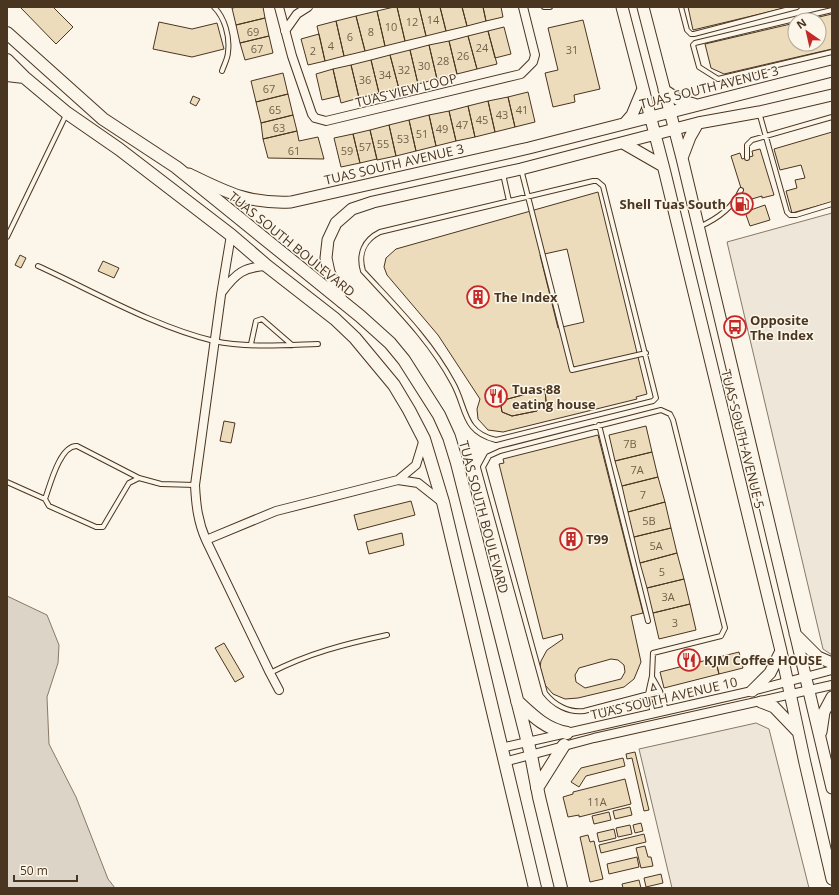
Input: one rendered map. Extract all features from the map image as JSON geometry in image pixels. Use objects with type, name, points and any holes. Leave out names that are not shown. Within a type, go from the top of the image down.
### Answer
[{"type":"main road","name":"TUAS SOUTH AVENUE 5","points":[[622,7],[642,91],[663,166],[781,651],[832,879]]},
{"type":"main road","name":"TUAS SOUTH AVENUE 5","points":[[643,7],[682,158],[697,227],[832,788]]},
{"type":"main road","name":"TUAS SOUTH AVENUE 3","points":[[7,33],[103,119],[176,167],[217,188],[250,200],[273,202],[291,202],[529,148],[649,116],[832,71]]},
{"type":"main road","points":[[7,60],[24,78],[67,113],[119,149],[231,235],[267,266],[335,319],[372,356],[394,385],[424,439],[443,502],[535,888]]},
{"type":"main road","points":[[7,75],[24,78]]},
{"type":"main road","points":[[664,90],[679,100],[695,105]]},
{"type":"main road","points":[[624,123],[632,114],[642,91]]},
{"type":"main road","points":[[342,302],[329,272],[325,251],[336,224],[352,209],[373,202],[521,169],[698,123],[759,112],[832,95]]},
{"type":"main road","points":[[682,158],[690,137],[698,123]]},
{"type":"main road","points":[[623,143],[663,166]]},
{"type":"main road","name":"TUAS SOUTH BOULEVARD","points":[[176,167],[390,343],[404,360],[426,393],[449,437],[457,463],[531,755],[537,788],[561,888]]},
{"type":"main road","points":[[795,633],[818,657],[832,663]]},
{"type":"main road","points":[[752,691],[770,673],[781,651]]},
{"type":"main road","points":[[821,742],[822,723],[827,705],[832,697]]},
{"type":"main road","points":[[517,701],[543,725],[554,730],[567,733]]},
{"type":"main road","points":[[761,702],[774,707],[798,732]]},
{"type":"main road","points":[[537,788],[564,745]]},
{"type":"street","name":"TUAS VIEW LOOP","points":[[279,7],[285,31],[312,114],[315,118],[326,121],[521,74],[532,62],[535,55],[523,7]]},
{"type":"street","points":[[285,31],[297,14],[308,7]]},
{"type":"street","points":[[231,235],[221,295],[195,485],[198,516],[206,540],[279,690]]},
{"type":"street","points":[[221,295],[229,283],[246,268],[267,266]]},
{"type":"street","points":[[398,480],[416,465],[424,439]]},
{"type":"street","points":[[206,540],[276,511],[398,480],[418,483],[443,502]]},
{"type":"street","name":"TUAS SOUTH AVENUE 10","points":[[501,748],[752,691],[832,670]]},
{"type":"street","name":"TUAS SOUTH AVENUE 10","points":[[504,762],[564,745],[808,692],[832,685]]},
{"type":"lane","points":[[214,7],[220,13],[228,36],[228,53],[222,71]]},
{"type":"lane","points":[[544,7],[550,7]]},
{"type":"lane","points":[[681,7],[687,30],[691,34],[797,7]]},
{"type":"lane","points":[[832,10],[693,44],[698,68],[718,79],[832,52]]},
{"type":"lane","points":[[759,112],[787,212],[790,215],[796,215],[832,204]]},
{"type":"lane","points":[[7,238],[67,113]]},
{"type":"lane","points":[[746,158],[747,145],[752,140],[832,118]]},
{"type":"lane","points":[[521,169],[572,370],[646,353]]},
{"type":"lane","points":[[502,173],[509,201]]},
{"type":"lane","points":[[593,181],[598,181],[603,186],[657,394],[653,401],[496,440],[473,429],[468,422],[453,384],[420,333],[363,271],[361,256],[368,241],[380,232],[528,197],[593,181]]},
{"type":"lane","points":[[697,227],[719,217],[734,202],[741,190]]},
{"type":"lane","points":[[38,266],[161,323],[215,341],[250,344],[318,344]]},
{"type":"lane","points":[[250,344],[256,322],[262,319],[293,345]]},
{"type":"lane","points":[[653,713],[648,694],[652,676],[653,653],[721,636],[725,628],[673,420],[670,414],[661,410],[500,451],[490,456],[483,467],[545,693],[551,701],[575,712],[648,694],[660,691]]},
{"type":"lane","points":[[599,425],[648,621]]},
{"type":"lane","points":[[45,499],[52,476],[67,449],[74,446],[77,446],[139,478],[161,484],[195,485]]},
{"type":"lane","points":[[7,482],[45,499],[49,506],[96,528],[103,527],[129,483],[139,478]]},
{"type":"lane","points":[[270,673],[299,658],[319,651],[387,635]]},
{"type":"lane","points":[[652,676],[660,691],[666,710]]},
{"type":"shaded area","points":[[832,213],[832,655],[823,649],[727,242]]},
{"type":"shaded area","points":[[7,596],[47,615],[59,645],[58,663],[47,697],[49,744],[76,797],[108,879],[115,888],[7,888]]},
{"type":"shaded area","points":[[756,723],[769,729],[809,888],[672,888],[639,749]]},
{"type":"building","points":[[20,7],[53,7],[73,27],[56,44]]},
{"type":"building","points":[[263,7],[265,18],[236,25],[232,8]]},
{"type":"building","points":[[397,7],[405,41],[385,46],[377,11]]},
{"type":"building","points":[[397,7],[419,7],[426,36],[405,41]]},
{"type":"building","points":[[419,7],[440,7],[446,31],[426,36]]},
{"type":"building","points":[[440,7],[462,7],[467,26],[446,31]]},
{"type":"building","points":[[462,7],[483,7],[486,21],[467,26]]},
{"type":"building","points":[[483,7],[501,7],[503,17],[486,21]]},
{"type":"building","points":[[688,7],[781,7],[781,9],[693,30]]},
{"type":"building","points":[[377,11],[385,46],[365,51],[356,16]]},
{"type":"building","points":[[832,14],[832,49],[827,50],[827,15]]},
{"type":"building","points":[[356,16],[365,51],[344,56],[336,21]]},
{"type":"building","points":[[265,18],[269,36],[240,43],[236,25]]},
{"type":"building","points":[[583,20],[600,89],[574,95],[575,102],[553,107],[545,73],[558,70],[548,28]]},
{"type":"building","points":[[336,21],[344,56],[325,61],[317,26]]},
{"type":"building","points":[[159,22],[192,29],[217,23],[224,49],[192,57],[153,49]]},
{"type":"building","points":[[787,25],[787,52],[819,52],[724,74],[711,68],[705,44]]},
{"type":"building","points":[[504,27],[511,54],[495,58],[488,31]]},
{"type":"building","points":[[488,31],[497,64],[477,69],[468,36]]},
{"type":"building","points":[[319,34],[325,61],[308,65],[301,39]]},
{"type":"building","points":[[269,36],[273,53],[245,60],[240,43]]},
{"type":"building","points":[[468,36],[477,69],[457,74],[449,41]]},
{"type":"building","points":[[449,41],[457,74],[437,79],[429,45]]},
{"type":"building","points":[[429,45],[437,79],[418,84],[410,50]]},
{"type":"building","points":[[410,50],[418,84],[399,89],[390,55]]},
{"type":"building","points":[[390,55],[399,89],[379,93],[371,60]]},
{"type":"building","points":[[371,60],[379,93],[359,98],[351,65]]},
{"type":"building","points":[[351,65],[359,98],[341,103],[333,69]]},
{"type":"building","points":[[333,69],[339,96],[322,100],[316,74]]},
{"type":"building","points":[[283,73],[288,94],[256,102],[251,81]]},
{"type":"building","points":[[528,92],[535,122],[515,127],[508,97]]},
{"type":"building","points":[[288,94],[293,115],[261,123],[256,102]]},
{"type":"building","points":[[193,96],[200,99],[196,106],[190,103]]},
{"type":"building","points":[[508,97],[515,127],[495,132],[488,101]]},
{"type":"building","points":[[488,101],[495,132],[475,137],[468,106]]},
{"type":"building","points":[[468,106],[475,137],[456,141],[449,111]]},
{"type":"building","points":[[449,111],[456,141],[436,146],[429,115]]},
{"type":"building","points":[[293,115],[297,131],[263,139],[261,123]]},
{"type":"building","points":[[429,115],[436,146],[416,151],[409,120]]},
{"type":"building","points":[[409,120],[416,151],[396,156],[389,125]]},
{"type":"building","points":[[389,125],[396,156],[377,160],[370,130]]},
{"type":"building","points":[[370,130],[377,159],[360,163],[353,134]]},
{"type":"building","points":[[297,131],[299,141],[318,137],[324,159],[268,158],[263,139]]},
{"type":"building","points":[[832,132],[832,202],[792,213],[786,191],[797,188],[795,180],[805,178],[801,165],[780,170],[774,149]]},
{"type":"building","points":[[353,134],[360,163],[341,167],[334,138]]},
{"type":"building","points":[[760,149],[774,195],[762,198],[762,196],[745,201],[731,156],[740,153],[742,159],[753,156],[752,151]]},
{"type":"building","name":"The Index","points":[[598,192],[647,394],[636,397],[637,399],[503,432],[488,430],[478,419],[477,409],[480,399],[438,335],[387,275],[384,267],[386,258],[396,249]],"holes":[[[567,249],[584,322],[558,328],[540,255]],[[545,389],[546,402],[537,411],[512,416],[502,412],[501,406],[504,400]]]},
{"type":"building","points":[[765,205],[770,220],[750,226],[745,212]]},
{"type":"building","points":[[20,255],[26,258],[21,268],[15,265]]},
{"type":"building","points":[[103,261],[119,268],[114,278],[98,271]]},
{"type":"building","points":[[545,389],[546,402],[537,411],[512,416],[502,412],[501,406],[504,400]]},
{"type":"building","points":[[224,421],[235,423],[231,443],[220,441]]},
{"type":"building","points":[[646,426],[652,452],[615,461],[609,435]]},
{"type":"building","name":"T99","points":[[598,435],[643,613],[631,616],[641,662],[634,679],[624,687],[578,698],[565,699],[553,694],[545,685],[540,667],[541,661],[547,650],[563,639],[562,634],[543,639],[499,464],[504,463],[503,459]],"holes":[[[611,659],[618,660],[624,665],[625,672],[621,679],[585,688],[576,682],[575,675],[579,668]]]},
{"type":"building","points":[[652,452],[658,477],[622,486],[615,461]]},
{"type":"building","points":[[658,477],[665,502],[628,512],[622,486]]},
{"type":"building","points":[[411,501],[415,515],[358,530],[354,515]]},
{"type":"building","points":[[665,502],[671,528],[634,537],[628,512]]},
{"type":"building","points":[[671,528],[677,553],[640,563],[634,537]]},
{"type":"building","points":[[402,533],[404,545],[369,554],[366,542]]},
{"type":"building","points":[[677,553],[684,579],[647,588],[640,563]]},
{"type":"building","points":[[684,579],[690,604],[653,613],[647,588]]},
{"type":"building","points":[[690,604],[696,630],[659,639],[653,613]]},
{"type":"building","points":[[224,643],[244,677],[235,682],[215,648]]},
{"type":"building","points":[[739,652],[743,668],[719,674],[715,658]]},
{"type":"building","points":[[715,658],[719,674],[664,688],[660,672]]},
{"type":"building","points":[[635,752],[649,810],[644,811],[632,758],[627,759],[626,754]]},
{"type":"building","points":[[623,758],[625,766],[586,776],[579,787],[571,782],[581,768]]},
{"type":"building","points":[[625,779],[631,804],[579,817],[579,815],[568,817],[563,797],[573,794],[573,792]]},
{"type":"building","points":[[630,807],[632,815],[615,819],[613,811]]},
{"type":"building","points":[[609,812],[611,820],[594,824],[592,816]]},
{"type":"building","points":[[641,823],[643,831],[635,833],[633,825]]},
{"type":"building","points":[[630,825],[632,834],[618,837],[616,828]]},
{"type":"building","points":[[614,829],[616,838],[599,842],[597,833]]},
{"type":"building","points":[[644,834],[646,842],[601,853],[599,845]]},
{"type":"building","points":[[588,835],[590,842],[594,841],[603,879],[590,882],[580,837]]},
{"type":"building","points":[[645,846],[648,857],[651,857],[653,866],[641,868],[636,848]]},
{"type":"building","points":[[637,857],[639,867],[609,874],[607,864]]},
{"type":"building","points":[[661,874],[663,883],[646,887],[644,878]]},
{"type":"building","points":[[639,880],[641,888],[623,888],[622,884]]},
{"type":"place","name":"Shell Tuas South","points":[[742,204]]},
{"type":"place","name":"The Index","points":[[478,297]]},
{"type":"place","name":"Opposite The Index","points":[[735,327]]},
{"type":"place","name":"Tuas 88 eating house","points":[[496,396]]},
{"type":"place","name":"T99","points":[[571,539]]},
{"type":"place","name":"KJM Coffee HOUSE","points":[[689,660]]}]
